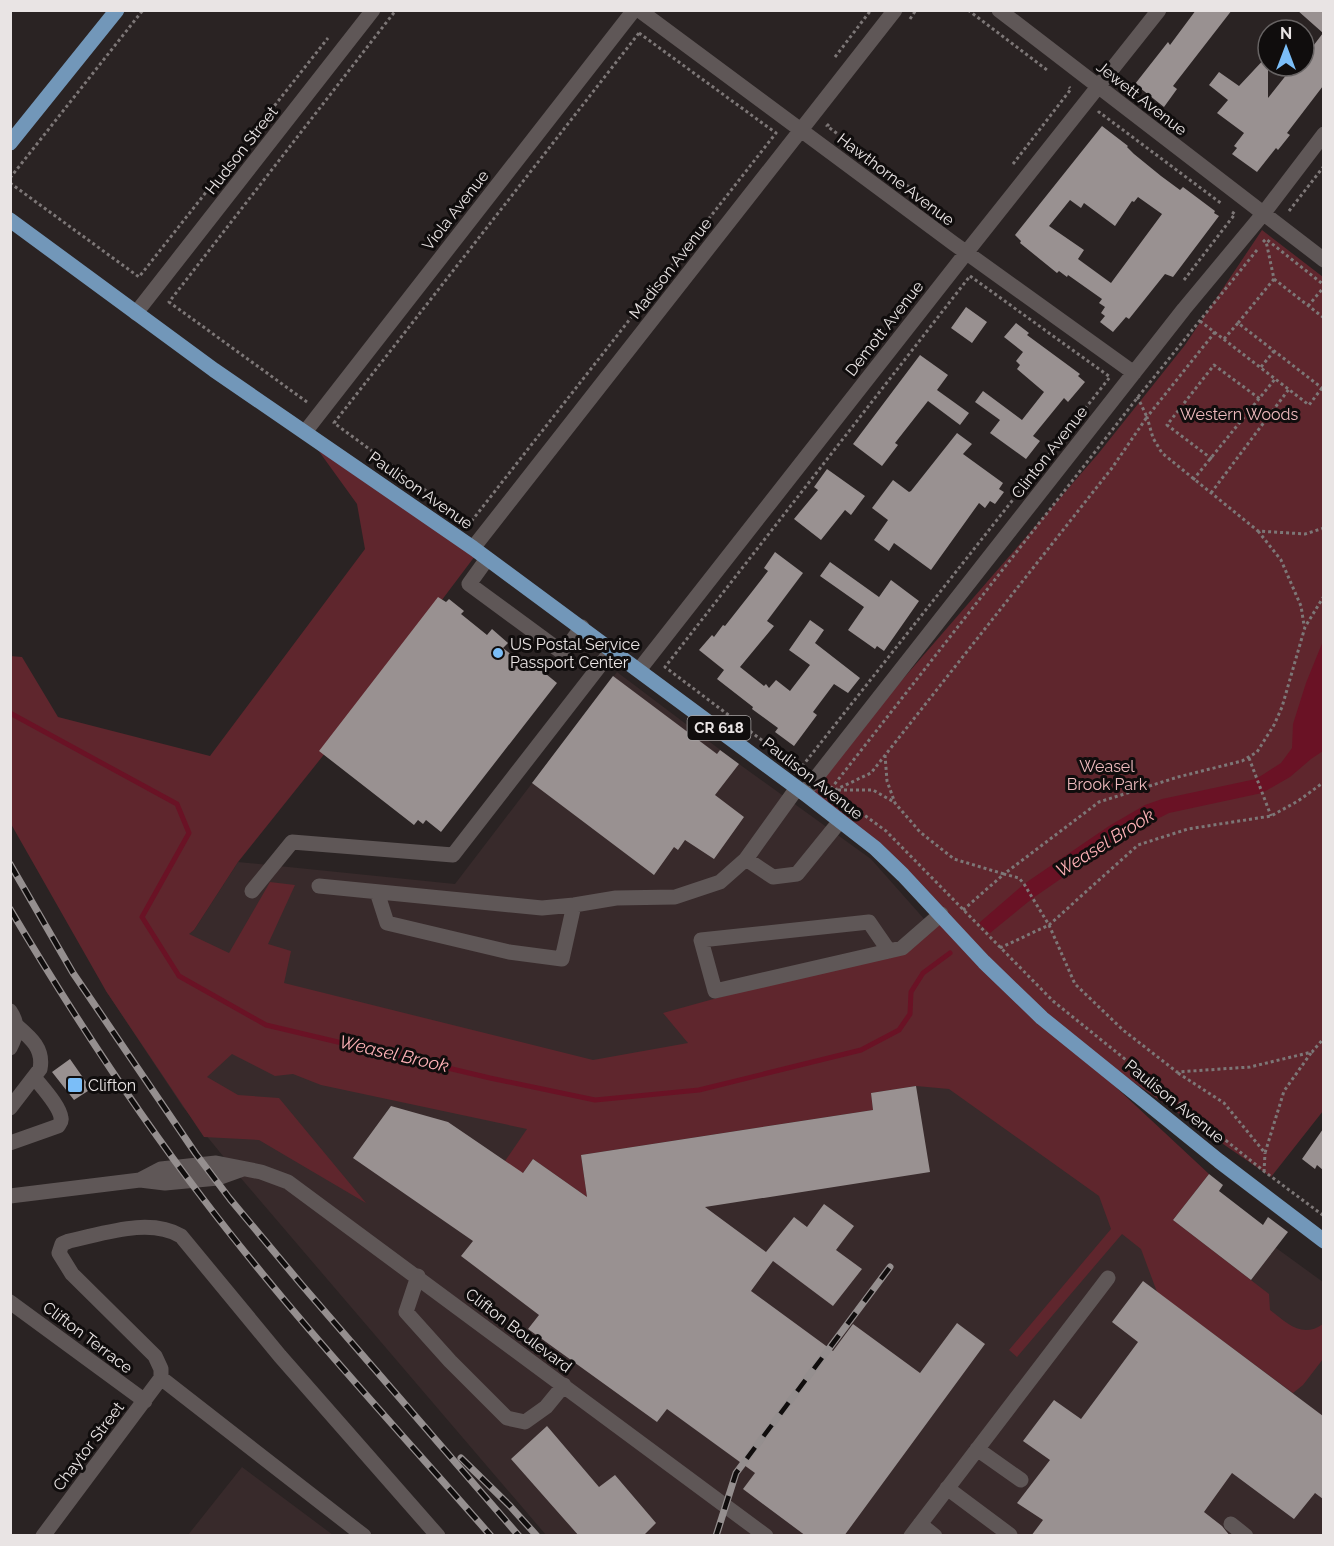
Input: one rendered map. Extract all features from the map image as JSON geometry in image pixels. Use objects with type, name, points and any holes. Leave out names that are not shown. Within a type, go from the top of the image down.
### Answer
[{"type":"main road","points":[[10,143],[117,10]]},
{"type":"main road","name":"Paulison Avenue","points":[[10,220],[214,370],[473,548],[801,790],[875,848],[941,914],[984,962],[1042,1018],[1323,1241]]},
{"type":"street","name":"Hudson Street","points":[[136,313],[373,10]]},
{"type":"street","name":"Viola Avenue","points":[[305,432],[634,10]]},
{"type":"street","name":"Hawthorne Avenue","points":[[639,10],[966,253],[1134,373]]},
{"type":"street","name":"Madison Avenue","points":[[473,548],[896,10]]},
{"type":"street","name":"Jewett Avenue","points":[[999,10],[1323,260]]},
{"type":"street","name":"Demott Avenue","points":[[639,670],[1159,10]]},
{"type":"street","name":"Clinton Avenue","points":[[319,886],[542,908],[616,898],[675,897],[720,882],[746,859],[1184,309],[1263,214],[1323,134]]},
{"type":"street","points":[[487,559],[469,584],[563,653],[582,627]]},
{"type":"street","points":[[252,891],[292,842],[453,855],[612,650]]},
{"type":"street","points":[[746,859],[773,877],[797,874],[840,821]]},
{"type":"street","points":[[377,892],[387,923],[510,952],[562,959],[574,905]]},
{"type":"street","points":[[889,951],[869,922],[701,940],[715,990],[889,951],[902,948],[941,914]]},
{"type":"street","points":[[10,1011],[17,1026],[34,1040],[41,1063],[40,1069],[10,1108]]},
{"type":"street","points":[[10,1047],[16,1037],[17,1026]]},
{"type":"street","points":[[10,1143],[58,1126],[61,1122],[57,1109],[34,1077]]},
{"type":"street","name":"Clifton Boulevard","points":[[10,1196],[140,1180],[161,1169],[216,1163],[261,1172],[288,1182],[418,1276],[766,1536]]},
{"type":"street","points":[[364,1536],[161,1378],[155,1356],[72,1274],[60,1253],[62,1244],[133,1228],[160,1228],[171,1230],[181,1236],[280,1356],[438,1536]]},
{"type":"street","points":[[418,1276],[406,1312],[450,1361],[507,1418],[525,1422],[546,1407],[564,1385]]},
{"type":"street","points":[[935,1536],[916,1530],[1108,1278]]},
{"type":"street","name":"Clifton Terrace","points":[[10,1302],[145,1401]]},
{"type":"street","name":"Chaytor Street","points":[[43,1536],[161,1378]]},
{"type":"street","points":[[977,1449],[1021,1480]]},
{"type":"street","points":[[947,1488],[1010,1535]]},
{"type":"street","points":[[1231,1524],[1246,1536]]},
{"type":"path","points":[[10,178],[143,10]]},
{"type":"path","points":[[308,403],[168,302],[396,10]]},
{"type":"path","points":[[831,62],[871,10]]},
{"type":"path","points":[[909,19],[916,10]]},
{"type":"path","points":[[969,10],[1053,74]]},
{"type":"path","points":[[639,33],[776,133],[470,523],[334,423],[639,33]]},
{"type":"path","points":[[10,183],[139,278],[328,38]]},
{"type":"path","points":[[1007,173],[1071,88],[1062,81]]},
{"type":"path","points":[[1092,121],[1099,112],[1235,214],[1179,287]]},
{"type":"path","points":[[834,117],[828,126],[909,188]]},
{"type":"path","points":[[1289,211],[1323,165]]},
{"type":"path","points":[[1266,239],[1274,279],[1323,318]]},
{"type":"path","points":[[1266,239],[1323,286],[1308,306]]},
{"type":"path","points":[[1266,239],[830,790],[886,831],[1053,1001],[1264,1172],[1323,1216]]},
{"type":"path","points":[[969,276],[1110,377],[800,769],[665,667],[969,276]]},
{"type":"path","points":[[1224,339],[1274,279]]},
{"type":"path","points":[[1200,321],[1309,405],[1323,389],[1238,323]]},
{"type":"path","points":[[1215,332],[1147,417],[1105,477],[885,755],[870,773],[835,790],[873,790],[895,803],[920,832],[954,860],[1019,878],[1049,925],[1075,984],[1123,1030],[1177,1072],[1224,1103],[1265,1153],[1284,1091],[1323,1038]]},
{"type":"path","points":[[1261,367],[1274,351]]},
{"type":"path","points":[[1212,459],[1167,425],[1214,365],[1260,399]]},
{"type":"path","points":[[1194,480],[1275,378]]},
{"type":"path","points":[[1211,493],[1289,389]]},
{"type":"path","points":[[1142,405],[1153,438],[1162,453],[1258,531],[1281,560],[1301,606],[1305,627]]},
{"type":"path","points":[[1258,531],[1305,534],[1323,528]]},
{"type":"path","points":[[963,910],[1004,874],[1100,802],[1249,758],[1257,752],[1282,707],[1305,627],[1323,596]]},
{"type":"path","points":[[885,755],[887,781],[895,803]]},
{"type":"path","points":[[1249,758],[1271,816]]},
{"type":"path","points":[[1000,948],[1049,925],[1138,845],[1188,829],[1271,816],[1298,801],[1323,782]]},
{"type":"path","points":[[1177,1072],[1250,1067],[1312,1052]]},
{"type":"shaded area","points":[[617,672],[871,859],[933,929],[1196,1190],[1323,1282],[1323,1535],[546,1535],[245,1183],[183,1107],[106,991],[194,930],[238,862],[455,884]]},
{"type":"shaded area","points":[[242,1467],[333,1535],[188,1535]]},
{"type":"green space","points":[[1262,230],[1323,277],[1323,1111],[1271,1177],[1046,1022],[1209,1174],[1173,1220],[1269,1294],[1270,1310],[1289,1324],[1301,1330],[1308,1330],[1323,1324],[1323,1359],[1303,1385],[1293,1393],[1157,1292],[1141,1249],[1122,1234],[1017,1357],[1009,1350],[1111,1229],[1099,1196],[949,1089],[916,1086],[871,1093],[873,1110],[581,1155],[587,1197],[533,1159],[512,1188],[494,1177],[527,1129],[321,1085],[293,1074],[275,1076],[232,1054],[207,1077],[238,1095],[279,1098],[366,1203],[259,1140],[204,1137],[106,991],[11,824],[10,656],[22,657],[58,717],[210,756],[365,549],[357,504],[305,432],[478,552],[350,722],[238,862],[194,930],[189,934],[229,953],[270,882],[295,885],[268,944],[291,951],[284,983],[593,1060],[688,1043],[663,1013],[911,944],[944,918],[804,793],[1098,454],[1185,345]]},
{"type":"water","points":[[1323,641],[1323,751],[1290,777],[1262,793],[1169,813],[1120,838],[1033,898],[990,933],[979,923],[1024,884],[1109,826],[1145,805],[1162,799],[1256,779],[1281,763],[1292,748],[1293,724]]},
{"type":"building","points":[[1196,10],[1232,10],[1173,86],[1177,89],[1164,107],[1135,84],[1168,42],[1170,45]]},
{"type":"building","points":[[1297,10],[1323,10],[1323,33],[1316,27],[1316,18],[1306,18]]},
{"type":"building","points":[[1323,33],[1323,86],[1287,133],[1290,135],[1257,172],[1232,154],[1237,148],[1234,146],[1244,133],[1217,113],[1228,100],[1209,85],[1219,72],[1239,86],[1256,68],[1256,78],[1268,78],[1268,98],[1284,78],[1316,78],[1316,42]]},
{"type":"building","points":[[1102,126],[1161,176],[1180,190],[1183,187],[1219,216],[1173,277],[1165,274],[1129,319],[1126,317],[1113,332],[1100,322],[1105,316],[1101,313],[1105,307],[1099,303],[1102,299],[1068,275],[1067,277],[1059,271],[1057,273],[1020,243],[1021,241],[1015,235]],"holes":[[[1138,197],[1162,214],[1111,283],[1078,259],[1084,250],[1049,226],[1070,200],[1081,208],[1084,203],[1115,226],[1132,201],[1134,202]]]},
{"type":"building","points":[[966,307],[987,322],[972,343],[951,328]]},
{"type":"building","points":[[1016,323],[1029,333],[1027,335],[1080,374],[1078,376],[1085,382],[1068,402],[1064,398],[1033,436],[1040,441],[1026,459],[990,433],[1000,420],[975,402],[983,391],[1022,420],[1044,392],[1017,369],[1020,365],[1016,361],[1023,352],[1004,337]]},
{"type":"building","points":[[920,355],[948,375],[937,390],[969,413],[960,425],[928,401],[895,443],[898,445],[882,466],[853,444]]},
{"type":"building","points":[[957,433],[972,444],[963,454],[1003,483],[999,489],[1004,492],[995,504],[990,501],[985,508],[979,503],[931,570],[894,543],[889,551],[874,540],[888,520],[872,508],[893,480],[909,492],[911,491]]},
{"type":"building","points":[[827,469],[865,496],[851,515],[845,510],[821,540],[794,519],[818,490],[814,487]]},
{"type":"building","points":[[775,552],[803,573],[767,621],[774,626],[740,667],[764,686],[766,684],[769,688],[776,680],[790,691],[810,665],[789,650],[810,620],[824,630],[815,643],[860,678],[848,693],[834,684],[813,712],[817,715],[794,746],[775,732],[778,728],[717,679],[724,670],[699,650],[712,635],[714,637],[723,625],[725,626],[751,593],[768,571],[764,568]]},
{"type":"building","points":[[830,562],[879,597],[891,580],[919,601],[884,651],[877,646],[875,649],[848,630],[864,607],[820,576]]},
{"type":"building","points":[[438,597],[446,602],[449,599],[464,611],[461,614],[487,635],[492,629],[508,643],[503,648],[531,670],[535,665],[557,683],[441,832],[426,820],[423,824],[418,820],[414,825],[319,751]]},
{"type":"building","points":[[613,676],[717,754],[720,750],[739,764],[715,795],[744,817],[714,859],[685,840],[678,850],[674,847],[654,875],[532,783]]},
{"type":"building","points":[[70,1059],[91,1089],[74,1100],[52,1072]]},
{"type":"building","points":[[916,1086],[930,1172],[705,1207],[766,1252],[794,1217],[807,1227],[824,1204],[854,1226],[836,1250],[862,1269],[833,1306],[773,1261],[751,1291],[833,1351],[853,1324],[920,1373],[957,1323],[985,1344],[844,1536],[806,1536],[743,1489],[755,1473],[667,1409],[657,1422],[528,1329],[539,1315],[461,1256],[473,1241],[353,1158],[391,1106],[448,1122],[523,1173],[533,1159],[587,1197],[581,1155],[873,1110],[871,1093]]},
{"type":"building","points":[[1323,1129],[1323,1170],[1317,1165],[1315,1169],[1302,1159]]},
{"type":"building","points":[[1209,1174],[1223,1185],[1219,1191],[1263,1225],[1268,1217],[1288,1232],[1251,1280],[1173,1220]]},
{"type":"building","points":[[1143,1281],[1323,1416],[1323,1499],[1315,1493],[1294,1519],[1232,1473],[1204,1512],[1222,1526],[1230,1536],[1031,1536],[1043,1520],[1017,1503],[1050,1460],[1023,1441],[1054,1400],[1081,1419],[1138,1342],[1112,1322]]},
{"type":"building","points":[[547,1426],[599,1487],[615,1475],[656,1523],[643,1536],[579,1536],[511,1459]]},
{"type":"waterway","name":"Weasel Brook","points":[[10,713],[177,804],[189,833],[142,917],[179,976],[266,1025],[490,1078],[595,1100],[699,1090],[861,1050],[899,1030],[910,1014],[911,992],[923,973],[950,953]]},
{"type":"railway","points":[[10,864],[73,973],[196,1154],[230,1199],[519,1536]]},
{"type":"railway","points":[[10,909],[103,1058],[152,1130],[204,1200],[308,1328],[491,1536]]},
{"type":"railway","points":[[716,1536],[736,1473],[890,1267]]},
{"type":"railway","points":[[461,1458],[537,1536]]},
{"type":"place","name":"US Postal Service Passport Center","points":[[498,653]]},
{"type":"place","name":"Clifton","points":[[75,1085]]},
{"type":"park label","name":"Western Woods","points":[[1239,414]]},
{"type":"park label","name":"Weasel Brook Park","points":[[1107,775]]}]
